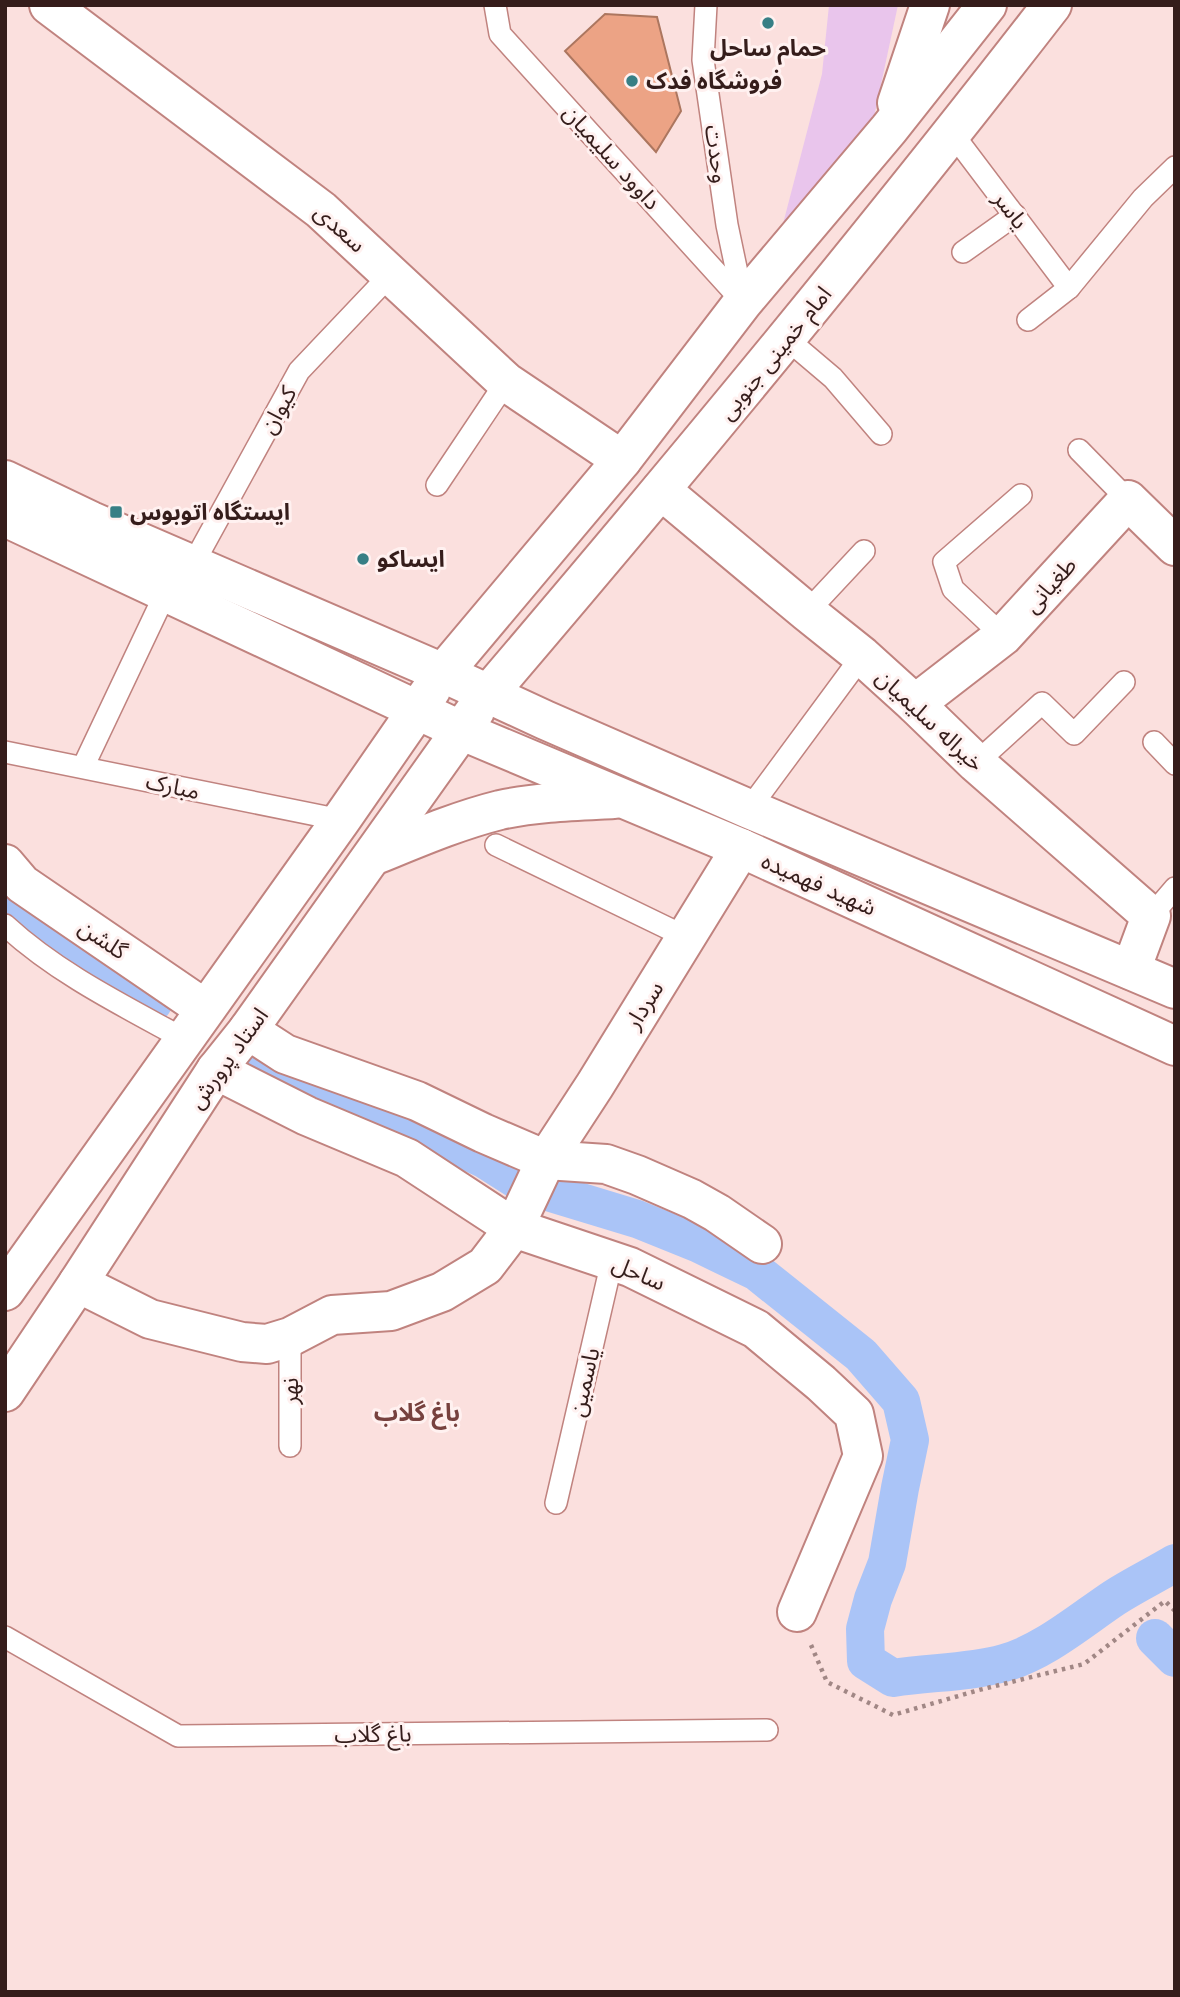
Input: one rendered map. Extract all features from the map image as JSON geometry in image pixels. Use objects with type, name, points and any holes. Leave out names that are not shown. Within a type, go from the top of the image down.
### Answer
[{"type":"main road","name":"سعدی","points":[[49,5],[321,209],[506,382],[622,460]]},
{"type":"main road","points":[[889,129],[930,5]]},
{"type":"main road","points":[[443,673],[622,460],[743,302],[889,129],[987,5]]},
{"type":"main road","name":"امام خمینی جنوبی","points":[[460,730],[787,339],[953,134],[1052,5]]},
{"type":"main road","points":[[5,480],[91,522],[179,579],[416,710],[460,730]]},
{"type":"main road","name":"خیراله سلیمیان","points":[[662,490],[862,656],[976,763],[1167,909],[1131,970]]},
{"type":"main road","points":[[1128,500],[1175,546]]},
{"type":"main road","name":"طغیانی","points":[[915,704],[1003,636],[1128,500]]},
{"type":"main road","points":[[5,517],[443,673],[489,693]]},
{"type":"main road","name":"استاد پرورش","points":[[5,1291],[443,673]]},
{"type":"main road","name":"شهید فهمیده","points":[[489,693],[749,809],[1175,989]]},
{"type":"main road","name":"استاد پرورش","points":[[5,1392],[216,1070],[248,1030],[373,856],[460,730]]},
{"type":"main road","name":"شهید فهمیده","points":[[460,730],[741,848],[1175,1046]]},
{"type":"main road","points":[[373,856],[446,827],[502,810],[554,803],[621,799]]},
{"type":"main road","name":"سردار","points":[[290,1338],[332,1315],[391,1311],[442,1292],[485,1266],[514,1228],[546,1160],[741,848]]},
{"type":"main road","name":"گلشن","points":[[5,864],[22,884],[194,1024]]},
{"type":"main road","points":[[248,1030],[285,1054],[417,1101],[546,1160],[606,1164],[637,1175],[692,1199],[738,1226],[762,1244]]},
{"type":"main road","name":"ساحل","points":[[216,1070],[307,1116],[407,1158],[514,1228],[630,1267],[755,1329],[821,1383],[854,1414],[863,1456],[797,1612]]},
{"type":"main road","points":[[78,1283],[150,1319],[242,1342],[267,1344],[290,1338]]},
{"type":"lane","name":"داوود سلیمیان","points":[[495,5],[500,34],[743,302]]},
{"type":"lane","name":"وحدت","points":[[706,5],[703,60],[727,225],[743,302]]},
{"type":"lane","name":"یاسر","points":[[953,134],[1069,288]]},
{"type":"lane","points":[[1028,320],[1069,288],[1143,198],[1175,167]]},
{"type":"lane","points":[[963,252],[1015,215]]},
{"type":"lane","name":"کیوان","points":[[83,767],[179,579],[299,371],[391,274]]},
{"type":"lane","points":[[787,339],[833,378],[881,434]]},
{"type":"lane","points":[[437,485],[506,382]]},
{"type":"lane","points":[[1079,450],[1128,500]]},
{"type":"lane","points":[[1003,636],[953,589],[944,562],[1021,495]]},
{"type":"lane","points":[[807,612],[864,551]]},
{"type":"lane","points":[[749,809],[862,656]]},
{"type":"lane","points":[[976,763],[1042,703],[1074,734],[1124,682]]},
{"type":"lane","points":[[1154,742],[1175,764]]},
{"type":"lane","name":"مبارک","points":[[5,752],[341,820]]},
{"type":"lane","points":[[496,845],[686,937]]},
{"type":"lane","points":[[5,925],[30,948],[86,985],[194,1024]]},
{"type":"lane","name":"یاسمین","points":[[556,1503],[612,1261]]},
{"type":"lane","name":"نهر","points":[[290,1338],[290,1446]]},
{"type":"lane","name":"باغ گلاب","points":[[5,1636],[178,1736],[767,1730]]},
{"type":"path","points":[[797,1612],[827,1682],[893,1715],[1084,1664],[1165,1601],[1175,1611]]},
{"type":"shaded area","points":[[829,5],[898,5],[874,117],[778,243],[822,74]]},
{"type":"building","name":"فروشگاه فدک","points":[[605,14],[657,17],[681,111],[656,152],[565,51]]},
{"type":"waterway","points":[[5,898],[40,930],[130,992],[153,1003]]},
{"type":"waterway","points":[[245,1057],[285,1081],[360,1104],[427,1132],[484,1159],[525,1185],[637,1219],[699,1244],[757,1272],[861,1355],[901,1401],[910,1440],[887,1563],[865,1629],[866,1661],[893,1678],[977,1669],[1019,1658],[1048,1643],[1114,1598],[1175,1563]]},
{"type":"waterway","points":[[1155,1638],[1175,1658]]},
{"type":"place","name":"حمام ساحل","points":[[768,23]]},
{"type":"place","name":"فروشگاه فدک","points":[[632,81]]},
{"type":"place","name":"ایستگاه اتوبوس","points":[[116,512]]},
{"type":"place","name":"ایساکو","points":[[363,559]]},
{"type":"district","name":"باغ گلاب","points":[[417,1412]]}]
